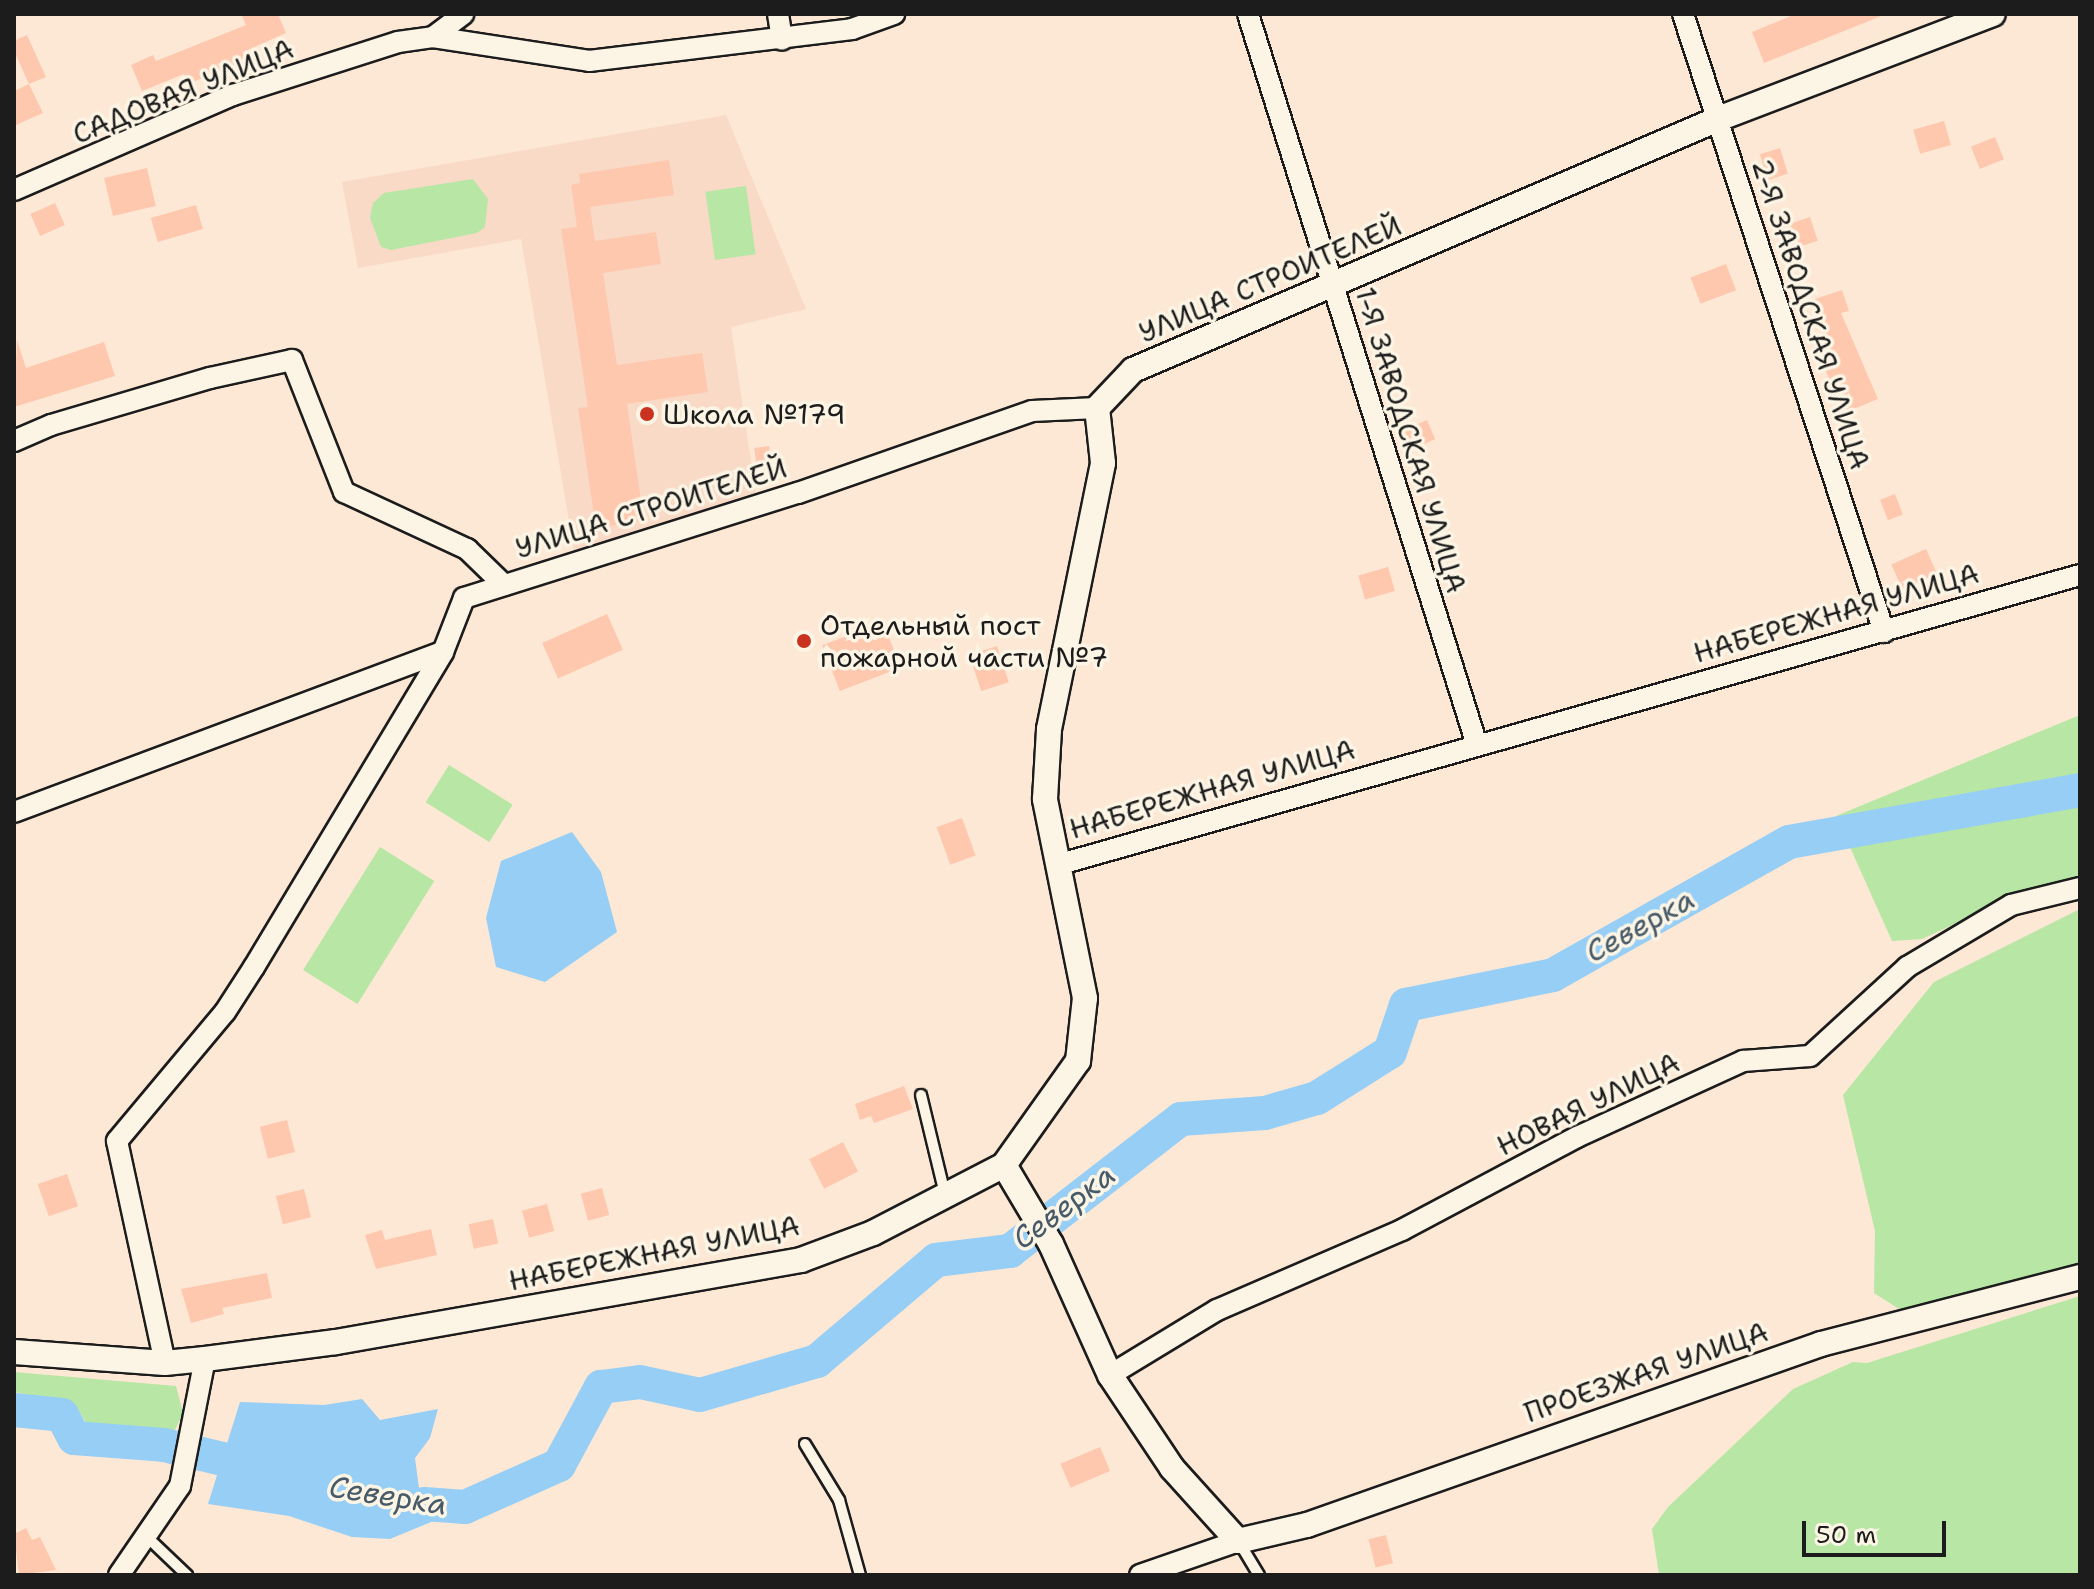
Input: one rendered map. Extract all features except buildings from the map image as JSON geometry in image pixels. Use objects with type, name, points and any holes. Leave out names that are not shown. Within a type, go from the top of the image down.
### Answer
[{"type":"street","points":[[433,37],[463,14]]},
{"type":"street","points":[[778,14],[782,40]]},
{"type":"street","name":"САДОВАЯ УЛИЦА","points":[[14,190],[233,95],[398,42],[433,37],[589,61],[782,40],[852,29],[894,14]]},
{"type":"street","name":"1-Я ЗАВОДСКАЯ УЛИЦА","points":[[1248,14],[1477,745]]},
{"type":"street","name":"2-Я ЗАВОДСКАЯ УЛИЦА","points":[[1683,14],[1884,632]]},
{"type":"street","name":"УЛИЦА СТРОИТЕЛЕЙ","points":[[443,652],[464,598],[798,493],[1032,411],[1097,408],[1133,370],[1718,119],[1993,14]]},
{"type":"street","points":[[14,441],[51,425],[196,382],[292,360],[344,492],[467,549],[504,585]]},
{"type":"street","points":[[1057,865],[1045,799],[1049,729],[1103,463],[1097,408]]},
{"type":"street","name":"НАБЕРЕЖНАЯ УЛИЦА","points":[[14,1352],[165,1363],[336,1342],[801,1260],[873,1233],[1004,1165],[1078,1061],[1085,998],[1057,865],[2080,575]]},
{"type":"street","points":[[165,1363],[117,1141],[259,969],[443,652]]},
{"type":"street","points":[[14,812],[443,652]]},
{"type":"street","name":"НОВАЯ УЛИЦА","points":[[1110,1375],[1217,1310],[1402,1230],[1660,1099],[1743,1061],[1810,1056],[1907,967],[2011,905],[2080,888]]},
{"type":"street","points":[[1004,1165],[1034,1210],[1110,1375],[1172,1468],[1238,1541],[1140,1575]]},
{"type":"street","name":"ПРОЕЗЖАЯ УЛИЦА","points":[[1238,1541],[1307,1525],[1821,1344],[2080,1277]]},
{"type":"street","points":[[119,1575],[180,1486],[197,1413],[205,1359]]},
{"type":"lane","points":[[400,723],[400,748]]},
{"type":"lane","points":[[921,1095],[945,1195]]},
{"type":"lane","points":[[805,1444],[839,1500],[860,1575]]},
{"type":"lane","points":[[146,1536],[187,1575]]},
{"type":"lane","points":[[1238,1541],[1259,1575]]},
{"type":"shaded area","name":"Школа №179","points":[[726,115],[806,309],[731,327],[757,502],[574,550],[521,239],[358,268],[342,182]]},
{"type":"green space","points":[[473,179],[488,199],[485,227],[477,233],[391,250],[381,247],[370,218],[373,203],[384,193]]},
{"type":"green space","points":[[746,186],[756,254],[715,260],[705,192]]},
{"type":"green space","points":[[2080,715],[2080,883],[2028,890],[1922,939],[1892,941],[1836,816]]},
{"type":"green space","points":[[449,765],[513,805],[489,842],[426,802]]},
{"type":"green space","points":[[380,847],[434,881],[357,1004],[303,970]]},
{"type":"green space","points":[[2080,909],[2080,1265],[1907,1314],[1874,1293],[1875,1231],[1843,1095],[1934,982]]},
{"type":"green space","points":[[2080,1296],[2080,1575],[1659,1575],[1652,1529],[1668,1507],[1793,1389],[1853,1362],[1867,1363]]},
{"type":"green space","points":[[14,1372],[176,1386],[183,1413],[174,1432],[87,1424],[74,1403],[14,1392]]},
{"type":"water","points":[[572,832],[601,872],[617,932],[545,982],[496,967],[486,918],[501,861]]},
{"type":"water","points":[[362,1399],[380,1420],[438,1409],[430,1438],[415,1458],[420,1496],[470,1506],[390,1539],[352,1537],[289,1516],[208,1504],[240,1402],[324,1405]]},
{"type":"waterway","name":"Северка","points":[[424,1504],[465,1507],[559,1465],[601,1387],[640,1382],[700,1395],[817,1361],[936,1260],[1010,1251],[1181,1119],[1265,1113],[1317,1098],[1390,1052],[1406,1005],[1553,975],[1789,842],[2080,790]]},
{"type":"waterway","name":"Северка","points":[[14,1410],[62,1415],[74,1438],[164,1445],[268,1470]]},
{"type":"place","name":"Школа №179","points":[[647,414]]},
{"type":"place","name":"Отдельный пост пожарной части №7","points":[[804,641]]}]
